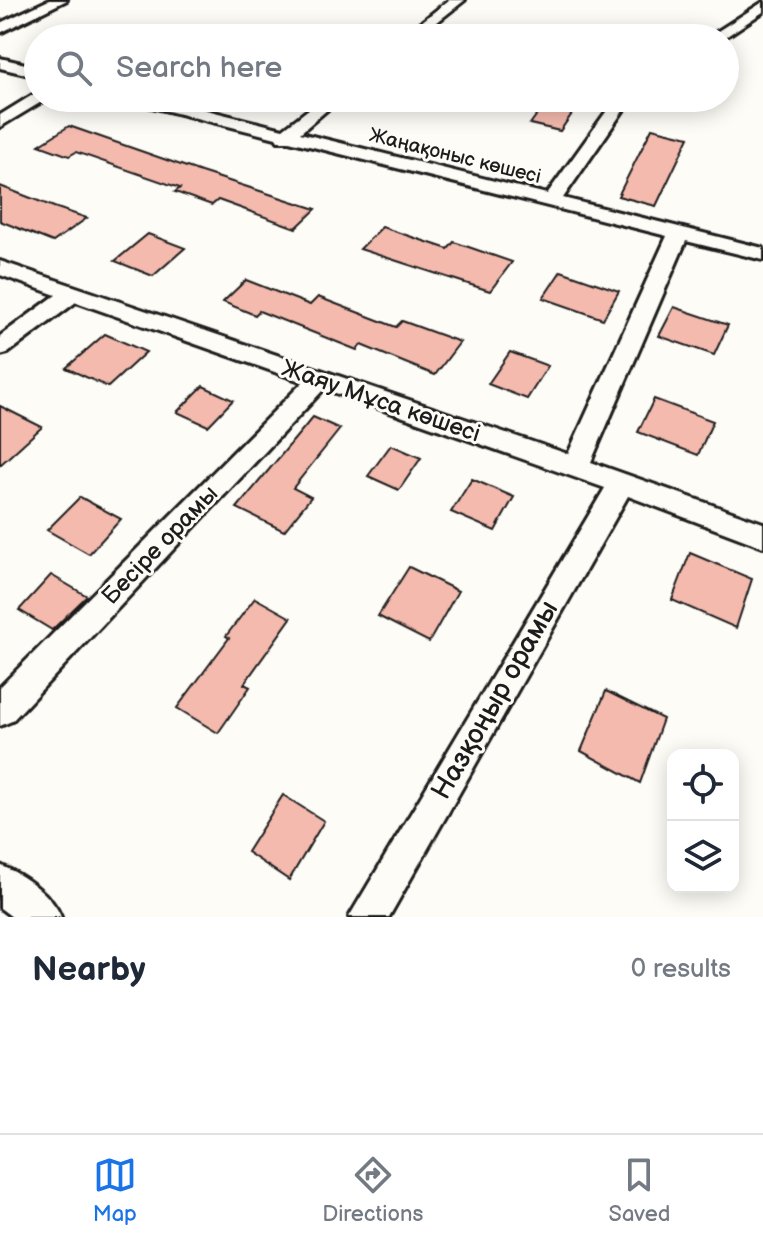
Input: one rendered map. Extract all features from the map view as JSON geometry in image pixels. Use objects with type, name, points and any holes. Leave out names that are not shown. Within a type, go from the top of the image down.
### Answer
[{"type":"street","points":[[0,29],[60,0]]},
{"type":"street","points":[[426,24],[458,0]]},
{"type":"street","points":[[735,24],[763,6]]},
{"type":"street","points":[[0,63],[24,69]]},
{"type":"street","points":[[0,122],[24,108]]},
{"type":"street","name":"Жаңақоныс көшесі","points":[[190,112],[763,254]]},
{"type":"street","points":[[284,137],[315,112]]},
{"type":"street","points":[[551,202],[614,112]]},
{"type":"street","points":[[575,468],[679,233]]},
{"type":"street","name":"Жаяу Мұса көшесі","points":[[0,268],[622,483],[763,535]]},
{"type":"street","points":[[0,347],[71,295]]},
{"type":"street","name":"Бесіре орамы","points":[[0,710],[319,380]]},
{"type":"street","name":"Назқоңыр орамы","points":[[368,917],[622,483]]},
{"type":"street","points":[[0,884],[42,917]]},
{"type":"building","points":[[539,112],[573,112],[560,131],[530,124]]},
{"type":"building","points":[[69,126],[316,209],[296,228],[218,200],[212,205],[175,192],[180,188],[76,152],[69,156],[39,145]]},
{"type":"building","points":[[652,128],[689,137],[656,206],[618,196]]},
{"type":"building","points":[[0,186],[87,218],[53,242],[0,221]]},
{"type":"building","points":[[382,227],[448,249],[454,242],[512,262],[490,291],[360,249]]},
{"type":"building","points":[[148,234],[185,248],[153,276],[115,261]]},
{"type":"building","points":[[561,271],[619,291],[603,319],[543,298]]},
{"type":"building","points":[[246,280],[310,305],[318,297],[396,327],[402,321],[460,342],[435,375],[361,345],[357,350],[259,311],[255,315],[223,302]]},
{"type":"building","points":[[674,307],[728,325],[714,355],[659,336]]},
{"type":"building","points":[[105,334],[146,352],[108,387],[66,368]]},
{"type":"building","points":[[510,352],[548,366],[527,399],[488,384]]},
{"type":"building","points":[[203,386],[233,400],[208,426],[177,412]]},
{"type":"building","points":[[654,399],[713,421],[698,455],[638,432]]},
{"type":"building","points":[[0,406],[42,427],[0,465]]},
{"type":"building","points":[[313,417],[340,429],[293,488],[311,497],[284,531],[237,508]]},
{"type":"building","points":[[391,445],[421,458],[399,490],[368,476]]},
{"type":"building","points":[[472,479],[514,497],[495,531],[451,512]]},
{"type":"building","points":[[80,497],[121,519],[89,554],[47,530]]},
{"type":"building","points":[[690,553],[752,579],[736,628],[672,600]]},
{"type":"building","points":[[409,567],[458,591],[429,642],[378,616]]},
{"type":"building","points":[[51,575],[87,596],[52,630],[19,610]]},
{"type":"building","points":[[255,598],[291,618],[244,684],[250,687],[218,733],[177,708]]},
{"type":"building","points":[[606,691],[663,719],[640,783],[581,751]]},
{"type":"building","points":[[283,795],[324,821],[289,880],[247,852]]}]
